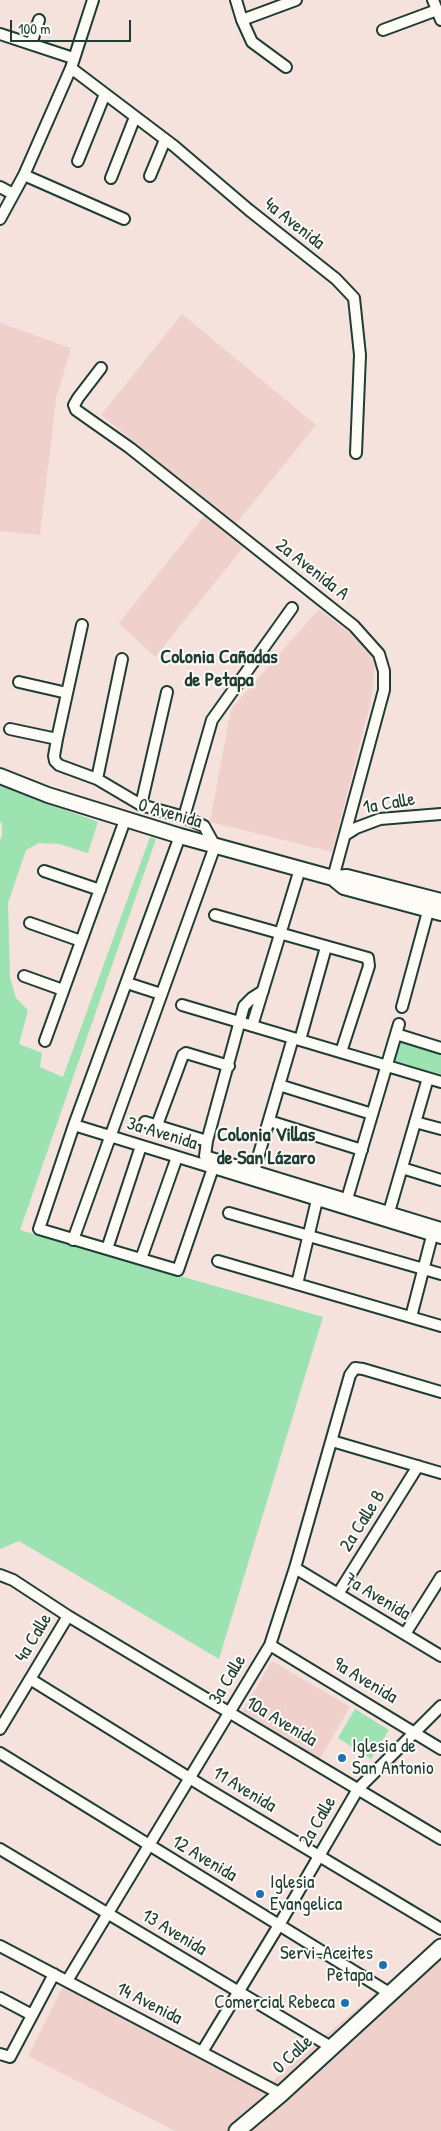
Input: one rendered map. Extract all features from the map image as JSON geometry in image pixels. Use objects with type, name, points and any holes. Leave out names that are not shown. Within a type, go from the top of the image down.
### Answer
[{"type":"main road","name":"0 Avenida","points":[[0,776],[32,789],[125,820],[333,878],[347,877],[435,905]]},
{"type":"main road","name":"0 Calle","points":[[237,2131],[441,1947]]},
{"type":"street","points":[[0,219],[24,175],[72,63],[93,0]]},
{"type":"street","points":[[236,0],[242,20],[252,42],[286,67]]},
{"type":"street","points":[[242,20],[296,0]]},
{"type":"street","points":[[383,30],[437,10]]},
{"type":"street","points":[[31,44],[39,20]]},
{"type":"street","name":"4a Avenida","points":[[0,34],[31,44],[72,63],[89,82],[165,140],[336,279],[354,298],[360,355],[356,453]]},
{"type":"street","points":[[78,161],[104,94]]},
{"type":"street","points":[[110,178],[135,117]]},
{"type":"street","points":[[150,176],[165,140]]},
{"type":"street","points":[[24,175],[124,219]]},
{"type":"street","points":[[0,187],[13,194]]},
{"type":"street","name":"2a Avenida A","points":[[101,368],[78,398],[74,405],[76,410],[130,448],[348,621],[379,654],[384,671],[384,690],[333,878]]},
{"type":"street","points":[[184,817],[212,720],[292,608]]},
{"type":"street","points":[[73,1240],[215,846],[204,826],[184,817],[141,805],[97,779],[59,765],[54,756],[82,626]]},
{"type":"street","points":[[97,779],[122,659]]},
{"type":"street","points":[[19,682],[67,693]]},
{"type":"street","points":[[141,805],[167,692]]},
{"type":"street","points":[[10,729],[57,739]]},
{"type":"street","name":"1a Calle","points":[[345,835],[356,828],[380,819],[441,814]]},
{"type":"street","points":[[45,1041],[125,820]]},
{"type":"street","points":[[180,836],[39,1226],[42,1230],[73,1240],[178,1270],[213,1168]]},
{"type":"street","points":[[252,1026],[300,869]]},
{"type":"street","points":[[44,871],[100,890]]},
{"type":"street","points":[[402,1007],[435,905]]},
{"type":"street","points":[[214,915],[368,958],[369,962],[341,1052]]},
{"type":"street","points":[[30,923],[81,941]]},
{"type":"street","points":[[254,1171],[279,1085],[326,947]]},
{"type":"street","points":[[24,976],[63,990]]},
{"type":"street","points":[[127,983],[161,994]]},
{"type":"street","points":[[263,991],[244,1006],[241,1024],[204,1156],[441,1228]]},
{"type":"street","points":[[182,1005],[441,1082]]},
{"type":"street","points":[[347,1199],[399,1024]]},
{"type":"street","points":[[396,1034],[441,1048]]},
{"type":"street","points":[[157,1126],[183,1055],[186,1053],[229,1066]]},
{"type":"street","points":[[389,1212],[428,1078]]},
{"type":"street","points":[[279,1085],[372,1114]]},
{"type":"street","points":[[269,1120],[362,1150]]},
{"type":"street","points":[[145,1122],[207,1141]]},
{"type":"street","points":[[415,1122],[441,1129]]},
{"type":"street","name":"3a Avenida","points":[[74,1125],[437,1237]]},
{"type":"street","points":[[107,1249],[141,1146]]},
{"type":"street","points":[[141,1259],[177,1157]]},
{"type":"street","points":[[402,1168],[441,1180]]},
{"type":"street","points":[[297,1284],[317,1200]]},
{"type":"street","points":[[229,1213],[441,1274]]},
{"type":"street","points":[[411,1317],[424,1269],[437,1237]]},
{"type":"street","points":[[218,1261],[441,1326]]},
{"type":"street","name":"3a Calle","points":[[67,1981],[270,1645],[350,1375],[355,1368],[363,1369],[441,1392]]},
{"type":"street","points":[[332,1441],[441,1473]]},
{"type":"street","name":"2a Calle B","points":[[338,1594],[418,1466]]},
{"type":"street","name":"7a Avenida","points":[[294,1568],[441,1656]]},
{"type":"street","name":"10a Avenida","points":[[0,1575],[13,1580],[68,1616],[441,1839]]},
{"type":"street","points":[[404,1634],[441,1577]]},
{"type":"street","name":"4a Calle","points":[[0,1730],[68,1616]]},
{"type":"street","name":"9a Avenida","points":[[270,1645],[441,1749]]},
{"type":"street","name":"11 Avenida","points":[[30,1679],[318,1856],[441,1929]]},
{"type":"street","name":"2a Calle","points":[[202,2052],[358,1789],[441,1706]]},
{"type":"street","name":"12 Avenida","points":[[0,1753],[149,1847],[391,1994]]},
{"type":"street","name":"13 Avenida","points":[[0,1849],[331,2047]]},
{"type":"street","name":"14 Avenida","points":[[0,1946],[280,2094]]},
{"type":"street","points":[[5,2055],[32,2015],[54,1974]]},
{"type":"street","points":[[0,1998],[32,2015]]},
{"type":"shaded area","points":[[182,314],[316,425],[235,525],[250,539],[155,657],[119,623],[212,506],[101,415]]},
{"type":"shaded area","points":[[0,323],[71,348],[56,399],[40,535],[0,531]]},
{"type":"shaded area","points":[[319,609],[363,643],[375,663],[371,701],[332,852],[210,822],[231,709]]},
{"type":"shaded area","points":[[272,1661],[350,1707],[319,1760],[241,1714]]},
{"type":"shaded area","points":[[441,1937],[441,2131],[175,2131],[28,2056],[66,1981],[262,2090]]},
{"type":"green space","points":[[0,786],[98,822],[88,853],[59,844],[39,843],[26,850],[8,903],[10,978],[16,998],[28,1010],[19,1044],[42,1053],[40,1067],[63,1077],[150,837],[156,839],[20,1230],[323,1317],[219,1659],[19,1541],[0,1549],[0,840],[2,824],[0,821]]},
{"type":"green space","points":[[399,1039],[441,1052],[441,1077],[392,1063]]},
{"type":"green space","points":[[355,1709],[389,1730],[371,1759],[338,1738]]},
{"type":"place","name":"Iglesia de San Antonio","points":[[342,1758]]},
{"type":"place","name":"Iglesia Evangelica","points":[[260,1894]]},
{"type":"place","name":"Servi-Aceites Petapa","points":[[383,1965]]},
{"type":"place","name":"Comercial Rebeca","points":[[345,2003]]},
{"type":"district","name":"Colonia Cañadas de Petapa","points":[[219,670]]},
{"type":"district","name":"Colonia Villas de San Lázaro","points":[[266,1148]]}]
